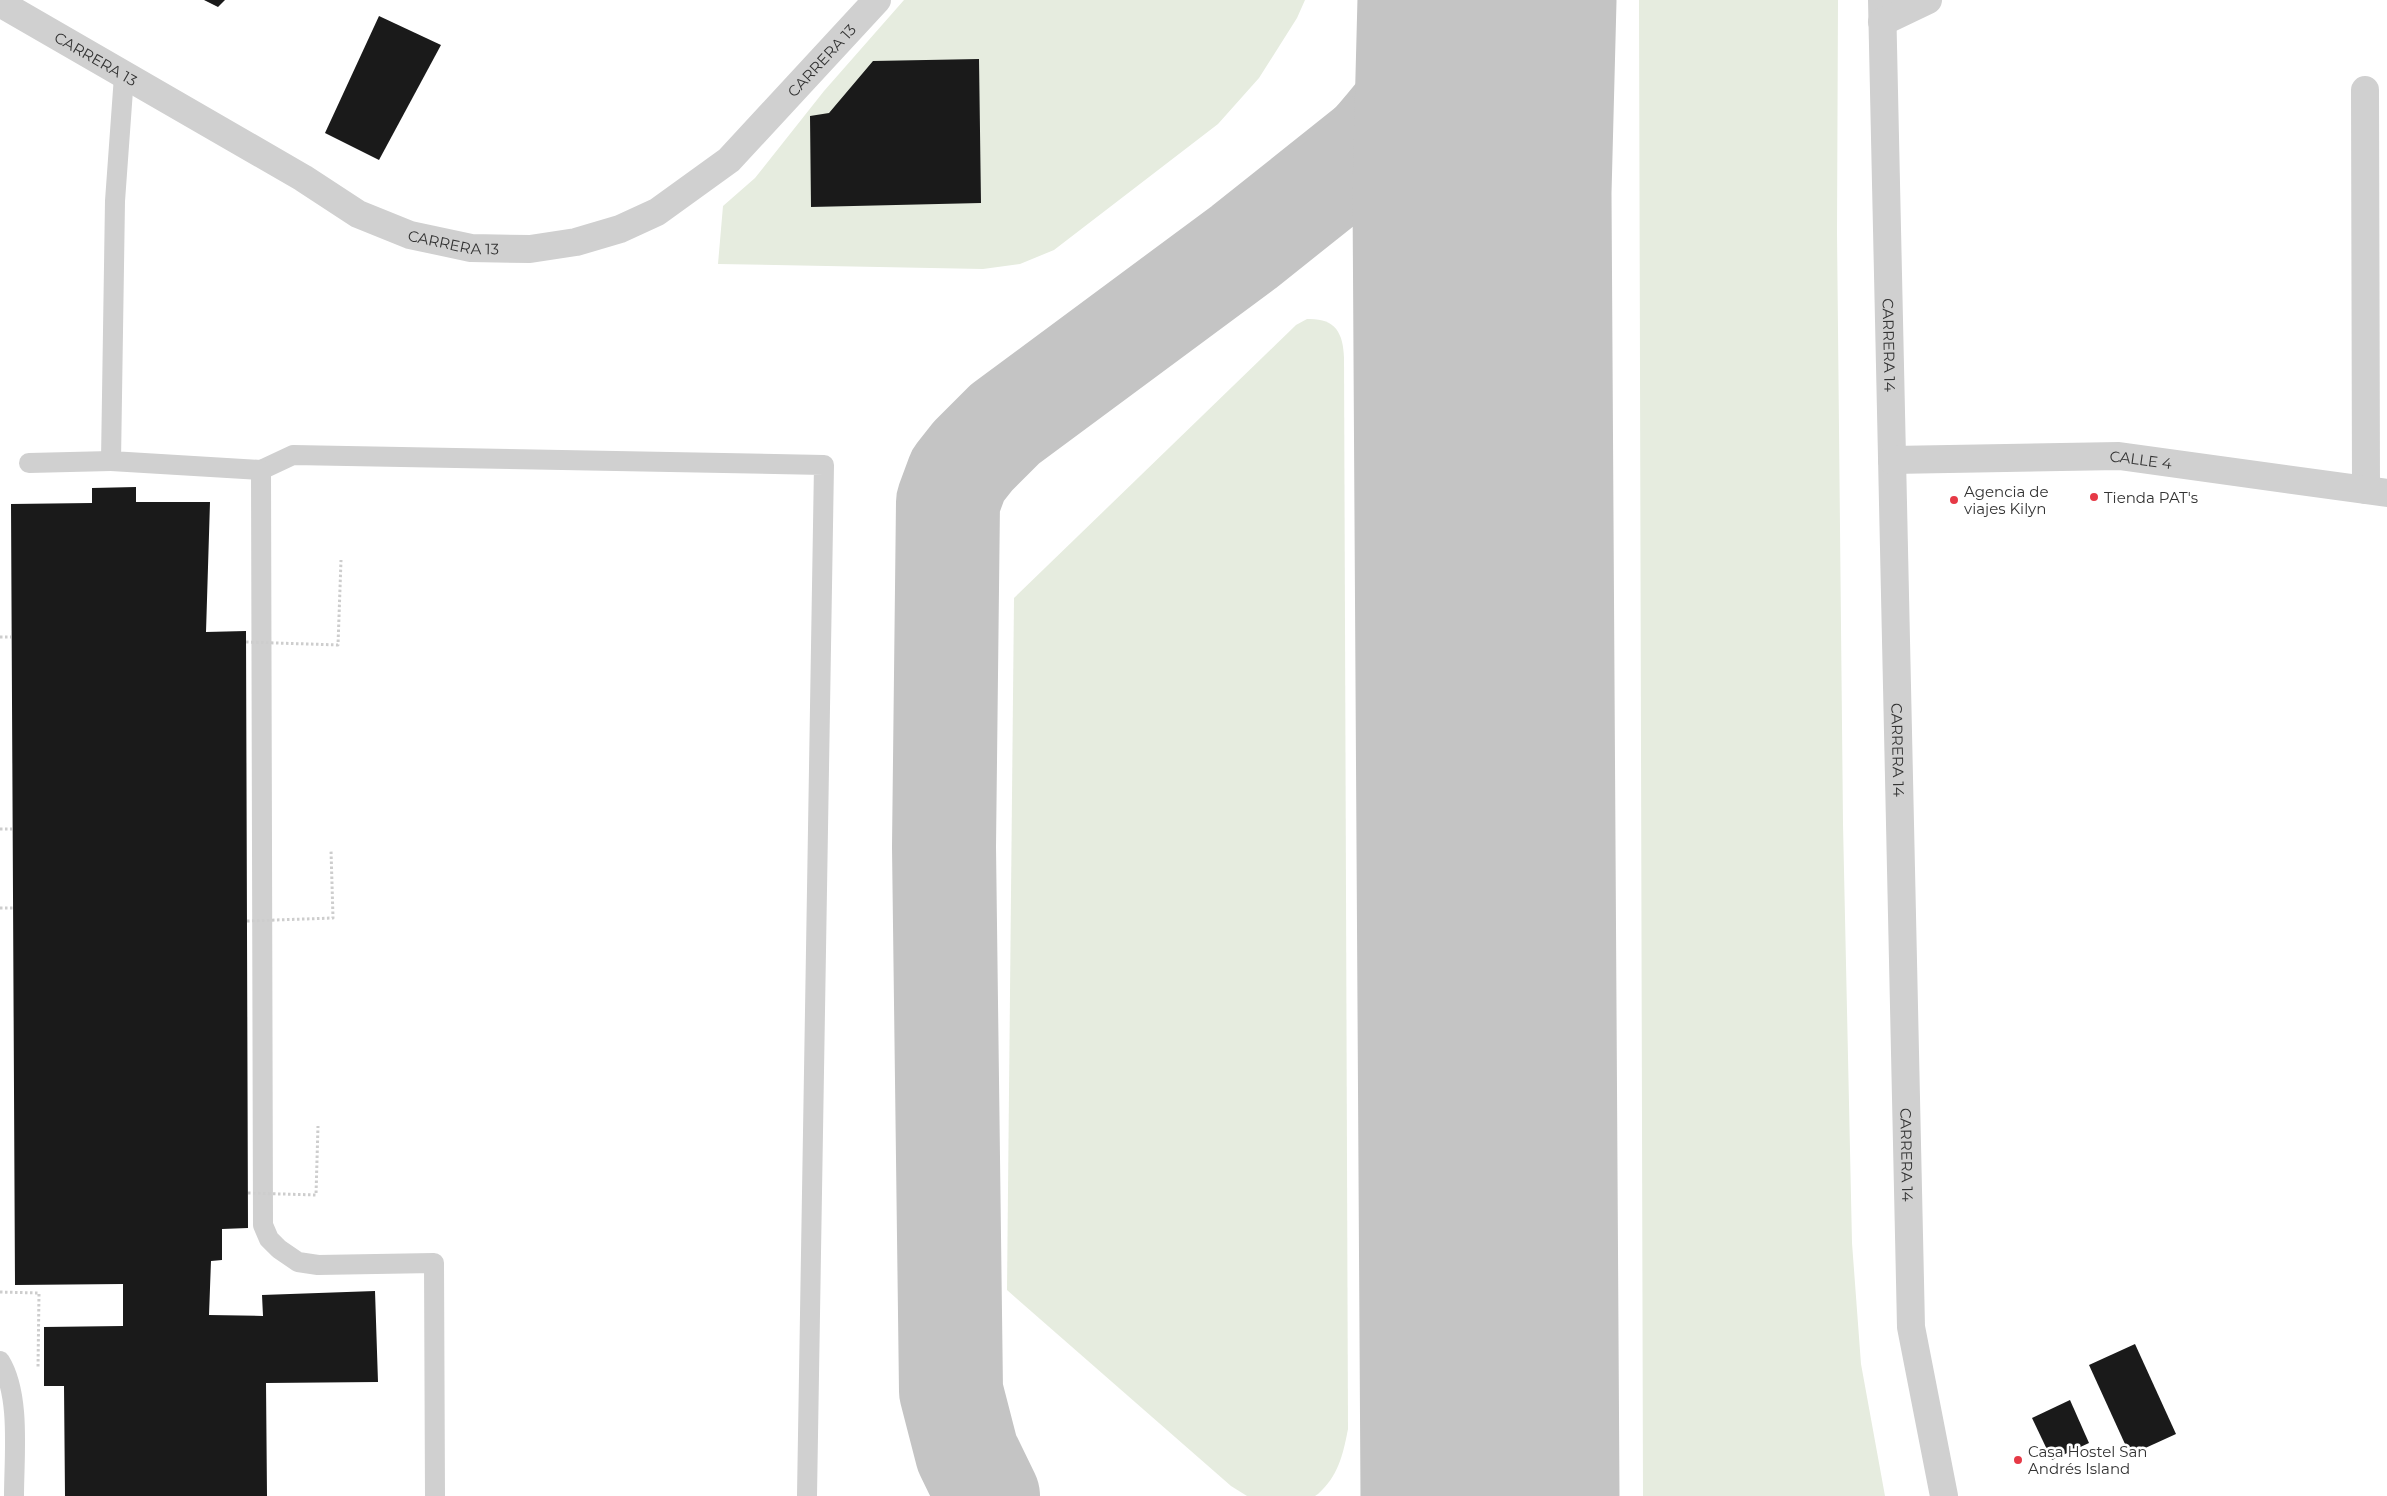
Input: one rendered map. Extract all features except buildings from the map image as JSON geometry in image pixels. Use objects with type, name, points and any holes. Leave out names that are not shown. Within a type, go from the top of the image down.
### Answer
[{"type":"street","name":"CARRERA 13","points":[[0,3],[303,178],[358,214],[410,235],[462,246],[530,249],[576,242],[620,229],[657,212],[729,160],[877,0]]},
{"type":"street","points":[[1882,11],[1928,0]]},
{"type":"street","name":"CARRERA 14","points":[[1882,11],[1911,1327],[1944,1496]]},
{"type":"street","points":[[2365,90],[2377,492]]},
{"type":"street","name":"CALLE 4","points":[[1892,460],[2119,456],[2377,492]]},
{"type":"lane","points":[[111,461],[115,201],[124,76]]},
{"type":"lane","points":[[30,463],[111,461],[261,470],[293,455],[824,466],[807,1496]]},
{"type":"lane","points":[[261,470],[263,1225],[274,1244],[298,1262],[318,1265],[434,1264],[435,1496]]},
{"type":"lane","points":[[0,1361],[7,1372],[13,1392],[14,1496]]},
{"type":"path","points":[[246,642],[338,645],[341,560]]},
{"type":"path","points":[[0,637],[11,637]]},
{"type":"path","points":[[0,829],[12,829]]},
{"type":"path","points":[[247,921],[333,918],[331,850]]},
{"type":"path","points":[[0,908],[13,908]]},
{"type":"path","points":[[248,1193],[316,1194],[318,1126]]},
{"type":"shaded area","points":[[904,0],[1305,0],[1297,18],[1259,78],[1218,124],[1054,250],[1020,264],[983,269],[718,264],[723,206],[755,178],[824,91]]},
{"type":"shaded area","points":[[1639,0],[1838,0],[1837,232],[1843,824],[1852,1243],[1861,1364],[1885,1496],[1643,1496]]},
{"type":"shaded area","points":[[1307,319],[1324,321],[1336,328],[1342,341],[1344,358],[1348,1429],[1339,1464],[1325,1487],[1315,1496],[1247,1496],[1231,1486],[1007,1290],[1014,598],[1296,325]]},
{"type":"taxiway","points":[[1372,145],[1401,111],[1426,77],[1447,41],[1465,0]]},
{"type":"taxiway","points":[[988,1496],[967,1453],[951,1391],[944,847],[948,502],[958,475],[973,456],[1005,424],[1244,247],[1372,145],[1399,141],[1424,144],[1445,151],[1463,167],[1482,192]]},
{"type":"taxiway","points":[[1455,1496],[1490,1445]]},
{"type":"runway","points":[[1487,0],[1482,192],[1490,1496]]},
{"type":"place","name":"Tienda PAT's","points":[[2094,497]]},
{"type":"place","name":"Agencia de viajes Kilyn","points":[[1954,500]]},
{"type":"place","name":"Casa Hostel San Andrés Island","points":[[2018,1460]]}]
